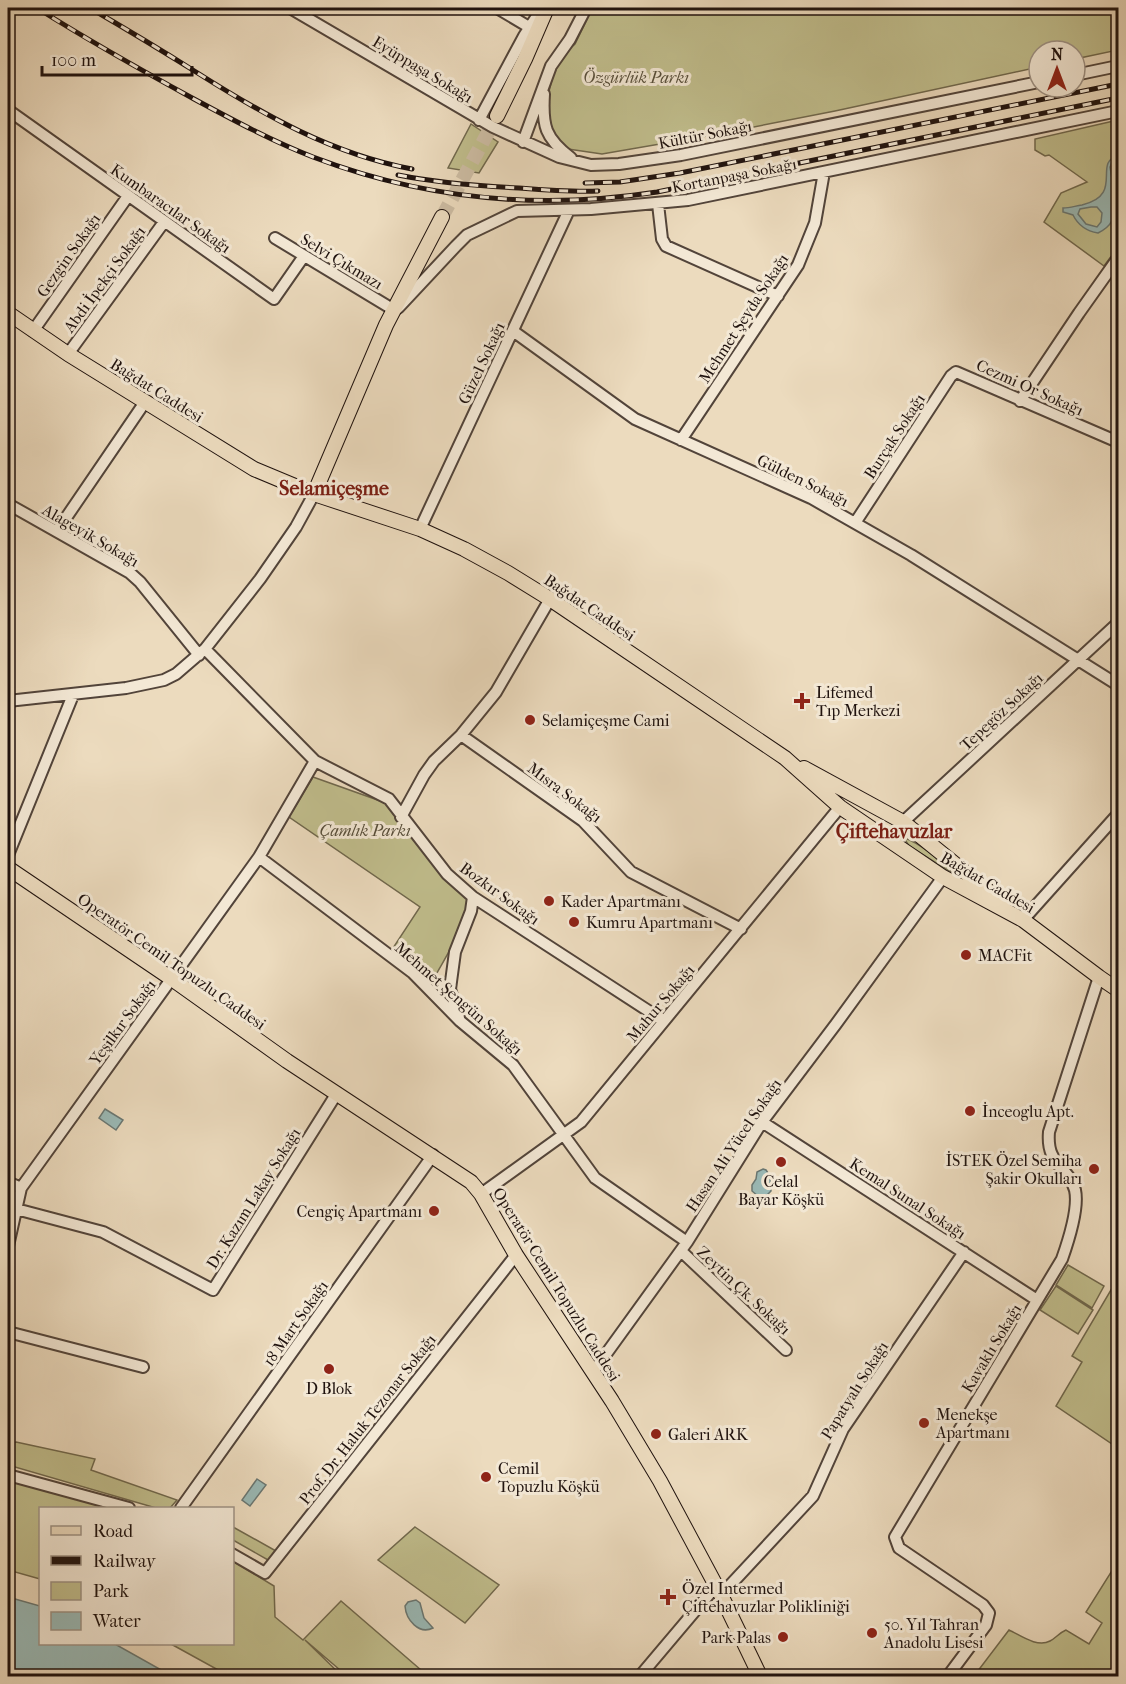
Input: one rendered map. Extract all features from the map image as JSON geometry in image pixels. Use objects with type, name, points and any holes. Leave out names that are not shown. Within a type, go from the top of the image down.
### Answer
[{"type":"main road","points":[[497,116],[533,30],[545,8]]},
{"type":"main road","points":[[314,494],[392,313],[442,217]]},
{"type":"main road","name":"Bağdat Caddesi","points":[[8,314],[68,354],[254,469],[314,494],[420,530],[508,573],[785,758],[840,807],[943,877],[1023,920],[1119,990]]},
{"type":"main road","points":[[785,758],[903,822],[977,880],[1023,920]]},
{"type":"main road","name":"Operatör Cemil Topuzlu Caddesi","points":[[8,868],[287,1061],[471,1182],[481,1194],[516,1255],[593,1372],[660,1481],[760,1677]]},
{"type":"street","name":"Eyüppaşa Sokağı","points":[[290,8],[479,120],[528,144]]},
{"type":"street","points":[[479,120],[533,30],[497,8]]},
{"type":"street","points":[[545,82],[544,111],[547,140],[539,146],[528,144],[545,82],[553,62],[570,39],[586,8]]},
{"type":"street","points":[[1087,73],[1119,66]]},
{"type":"street","name":"Kültür Sokağı","points":[[528,144],[580,163],[605,165],[681,155],[1027,84]]},
{"type":"street","name":"Kumbaracılar Sokağı","points":[[8,110],[274,299],[304,256]]},
{"type":"street","name":"Kortanpaşa Sokağı","points":[[392,313],[471,233],[517,211],[569,210],[688,200],[1119,111]]},
{"type":"street","points":[[547,132],[556,145],[580,163]]},
{"type":"street","name":"Mehmet Şeyda Sokağı","points":[[681,440],[798,265],[816,219],[824,172]]},
{"type":"street","name":"Gezgin Sokağı","points":[[33,331],[128,196]]},
{"type":"street","points":[[658,204],[662,239],[666,246],[778,296]]},
{"type":"street","name":"Güzel Sokağı","points":[[420,530],[569,210]]},
{"type":"street","name":"Abdi İpekçi Sokağı","points":[[68,354],[164,222]]},
{"type":"street","name":"Selvi Çıkmazı","points":[[275,238],[392,313]]},
{"type":"street","points":[[1020,401],[1119,258]]},
{"type":"street","name":"Gülden Sokağı","points":[[513,331],[633,418],[795,490],[922,562],[1119,685]]},
{"type":"street","name":"Burçak Sokağı","points":[[855,523],[951,376],[956,372],[962,374]]},
{"type":"street","name":"Cezmi Or Sokağı","points":[[962,374],[1119,442]]},
{"type":"street","points":[[57,531],[145,402]]},
{"type":"street","points":[[8,701],[126,688],[164,680],[176,674],[202,652],[253,588],[296,528],[314,494]]},
{"type":"street","name":"Alageyik Sokağı","points":[[8,504],[135,577],[202,652]]},
{"type":"street","points":[[401,817],[429,768],[461,735],[496,692],[550,599]]},
{"type":"street","name":"Tepegöz Sokağı","points":[[903,822],[1119,623]]},
{"type":"street","name":"Bozkır Sokağı","points":[[202,652],[315,761],[389,799],[447,874],[473,897],[664,1021]]},
{"type":"street","points":[[8,855],[73,695]]},
{"type":"street","name":"Mısra Sokağı","points":[[461,735],[583,820],[631,872],[741,929]]},
{"type":"street","name":"Yeşilkır Sokağı","points":[[8,1246],[21,1188],[259,856],[315,761]]},
{"type":"street","name":"Mahur Sokağı","points":[[481,1194],[581,1122],[840,807]]},
{"type":"street","points":[[1023,920],[1119,814]]},
{"type":"street","name":"Mehmet Şengün Sokağı","points":[[259,856],[412,974],[460,1022],[513,1065],[595,1178],[684,1246]]},
{"type":"street","name":"Hasan Ali Yücel Sokağı","points":[[593,1372],[684,1246],[762,1122],[943,877]]},
{"type":"street","points":[[460,1022],[450,989],[455,952],[471,911],[473,897]]},
{"type":"street","name":"Kavaklı Sokağı","points":[[948,1677],[986,1625],[989,1613],[983,1605],[899,1548],[895,1537],[1062,1259],[1071,1233],[1075,1191],[1050,1151],[1049,1132],[1099,977]]},
{"type":"street","name":"Dr. Kazım Lakay Sokağı","points":[[16,1209],[104,1232],[213,1290],[337,1093]]},
{"type":"street","name":"Kemal Sunal Sokağı","points":[[762,1122],[1037,1300]]},
{"type":"street","name":"18 Mart Sokağı","points":[[182,1507],[433,1155]]},
{"type":"street","points":[[8,1182],[21,1188]]},
{"type":"street","name":"Zeytin Çk. Sokağı","points":[[684,1246],[786,1350]]},
{"type":"street","name":"Papatyalı Sokağı","points":[[640,1677],[718,1591],[813,1496],[843,1430],[964,1252]]},
{"type":"street","name":"Prof. Dr. Haluk Tezonar Sokağı","points":[[234,1555],[265,1573],[516,1255]]},
{"type":"street","points":[[8,1332],[143,1367]]},
{"type":"street","points":[[8,1474],[122,1507]]},
{"type":"green space","name":"Özgürlük Parkı","points":[[590,8],[1118,8],[1118,50],[1087,56],[1087,39],[1027,39],[1027,70],[835,111],[602,154],[568,149],[555,140],[549,129],[548,95],[557,60],[575,44]]},
{"type":"green space","points":[[1118,120],[1118,247],[1104,266],[1044,222],[1061,193],[1087,182],[1049,155],[1045,156],[1035,150],[1035,139]]},
{"type":"green space","points":[[471,124],[498,142],[479,173],[448,168]]},
{"type":"green space","name":"Çamlık Parkı","points":[[313,777],[386,803],[395,816],[468,896],[468,906],[461,928],[433,980],[393,948],[420,907],[289,817]]},
{"type":"green space","points":[[904,838],[934,855],[960,878],[909,846]]},
{"type":"green space","points":[[1068,1265],[1104,1286],[1092,1308],[1056,1285]]},
{"type":"green space","points":[[1118,1278],[1118,1448],[1056,1406],[1082,1362],[1072,1356]]},
{"type":"green space","points":[[1056,1286],[1093,1310],[1078,1334],[1040,1310]]},
{"type":"green space","points":[[16,1442],[95,1459],[91,1470],[177,1500],[171,1507],[153,1507],[8,1465],[8,1445]]},
{"type":"green space","points":[[8,1480],[106,1507],[39,1507],[39,1579],[8,1570]]},
{"type":"green space","points":[[415,1527],[499,1585],[465,1623],[378,1560]]},
{"type":"green space","points":[[234,1528],[276,1551],[268,1560],[234,1541]]},
{"type":"green space","points":[[1118,1561],[1118,1676],[974,1676],[1009,1630],[1029,1640],[1045,1643],[1066,1630],[1089,1644],[1102,1623],[1086,1612]]},
{"type":"green space","points":[[234,1562],[274,1586],[275,1617],[303,1640],[341,1601],[421,1670],[415,1676],[347,1676],[305,1640],[342,1676],[229,1676],[173,1645],[234,1645]]},
{"type":"water","points":[[1118,156],[1110,167],[1114,190],[1118,189],[1118,195],[1112,203],[1111,223],[1098,233],[1083,227],[1073,215],[1063,212],[1063,208],[1082,205],[1095,200],[1102,194],[1107,165],[1111,159]],"holes":[[[1097,207],[1102,213],[1101,222],[1097,227],[1086,224],[1078,214],[1080,209]]]},
{"type":"water","points":[[105,1109],[123,1120],[116,1130],[99,1118]]},
{"type":"water","points":[[763,1169],[770,1176],[771,1191],[759,1197],[752,1191],[752,1185],[757,1172]]},
{"type":"water","points":[[257,1479],[266,1485],[250,1506],[242,1500]]},
{"type":"water","points":[[8,1597],[39,1606],[39,1645],[117,1645],[172,1676],[8,1676]]},
{"type":"water","points":[[416,1600],[420,1603],[424,1618],[433,1628],[428,1630],[418,1628],[411,1621],[405,1606],[408,1602]]},
{"type":"tunnel","points":[[442,217],[497,116]]},
{"type":"railway","points":[[37,8],[194,99],[298,151],[397,183],[482,197],[569,200],[657,192],[1118,98]]},
{"type":"railway","points":[[90,8],[273,118],[354,154],[412,169]]},
{"type":"railway","points":[[585,183],[620,182],[680,173],[1118,84]]},
{"type":"railway","points":[[398,175],[474,185],[558,191],[598,191]]},
{"type":"place","name":"Lifemed Tıp Merkezi","points":[[802,701]]},
{"type":"place","name":"Selamiçeşme Cami","points":[[530,720]]},
{"type":"place","name":"Kader Apartmanı","points":[[549,901]]},
{"type":"place","name":"Kumru Apartmanı","points":[[574,922]]},
{"type":"place","name":"MACFit","points":[[966,955]]},
{"type":"place","name":"İnceoglu Apt.","points":[[970,1111]]},
{"type":"place","name":"Celal Bayar Köşkü","points":[[781,1162]]},
{"type":"place","name":"İSTEK Özel Semiha Şakir Okulları","points":[[1094,1169]]},
{"type":"place","name":"Cengiç Apartmanı","points":[[434,1211]]},
{"type":"place","name":"D Blok","points":[[329,1369]]},
{"type":"place","name":"Menekşe Apartmanı","points":[[924,1423]]},
{"type":"place","name":"Galeri ARK","points":[[656,1434]]},
{"type":"place","name":"Cemil Topuzlu Köşkü","points":[[486,1477]]},
{"type":"place","name":"Özel Intermed Çiftehavuzlar Polikliniği","points":[[668,1597]]},
{"type":"place","name":"50. Yıl Tahran Anadolu Lisesi","points":[[872,1633]]},
{"type":"place","name":"Park Palas","points":[[783,1637]]},
{"type":"district","name":"Selamiçeşme","points":[[334,488]]},
{"type":"district","name":"Çiftehavuzlar","points":[[894,831]]}]
